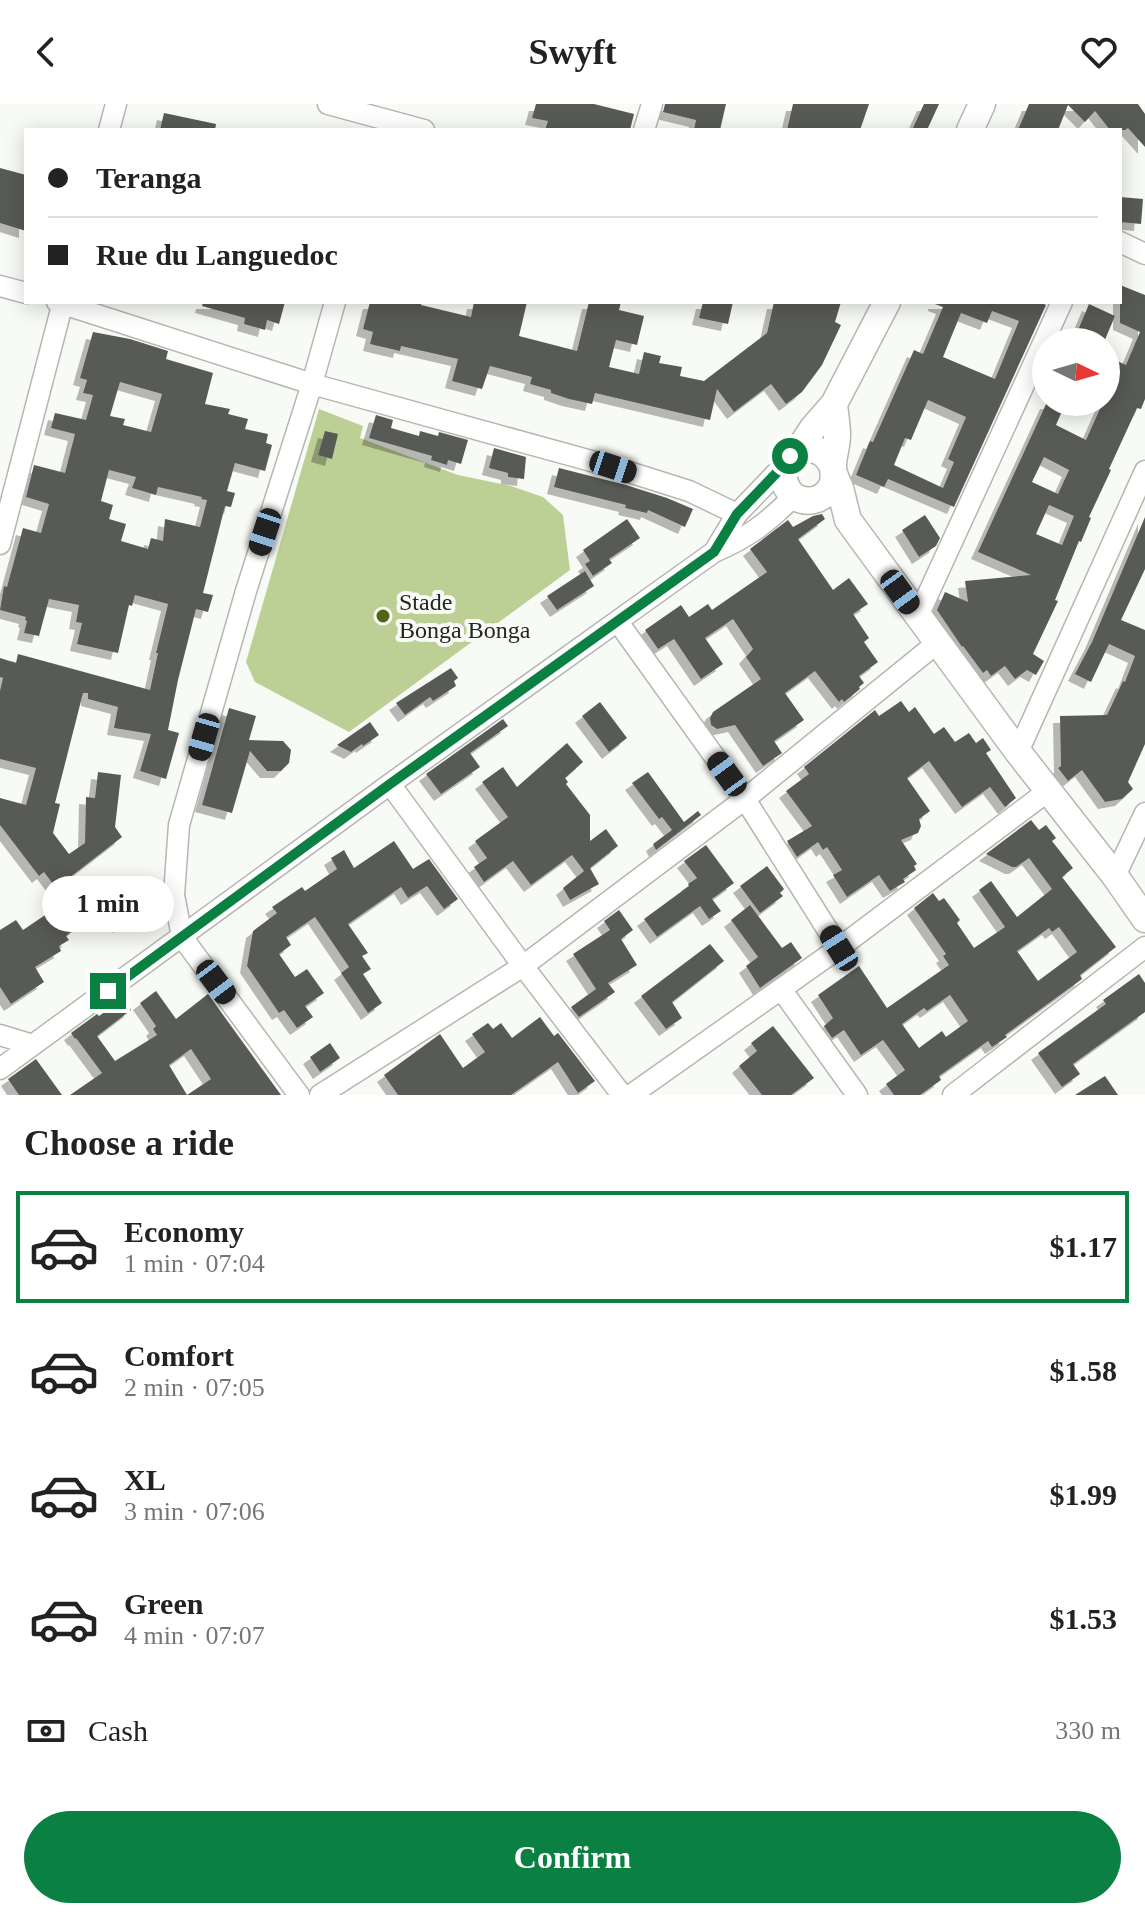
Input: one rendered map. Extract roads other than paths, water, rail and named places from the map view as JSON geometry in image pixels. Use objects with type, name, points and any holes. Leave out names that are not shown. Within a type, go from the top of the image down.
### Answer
[{"type":"main road","points":[[971,128],[982,104]]},
{"type":"main road","points":[[848,520],[787,489],[783,472],[834,404],[886,304]]},
{"type":"main road","points":[[802,498],[824,495],[833,482],[837,437],[834,404]]},
{"type":"main road","points":[[792,458],[815,449],[829,459],[848,520],[1145,919]]},
{"type":"street","points":[[110,128],[116,104]]},
{"type":"street","points":[[328,104],[418,128]]},
{"type":"street","points":[[645,128],[652,104]]},
{"type":"street","points":[[1122,243],[1145,254]]},
{"type":"street","points":[[0,286],[24,292]]},
{"type":"street","points":[[0,544],[60,304]]},
{"type":"street","points":[[67,304],[312,384],[613,467],[689,491],[737,514]]},
{"type":"street","points":[[299,1095],[182,937],[174,895],[179,825],[246,591],[334,304]]},
{"type":"street","points":[[918,616],[1061,304]]},
{"type":"street","points":[[714,552],[737,514],[792,458]]},
{"type":"street","points":[[1018,752],[1145,471]]},
{"type":"street","points":[[0,1069],[714,552],[740,541],[802,498]]},
{"type":"street","points":[[618,622],[745,799],[839,948]]},
{"type":"street","points":[[320,1095],[523,966],[745,799],[937,643]]},
{"type":"street","points":[[390,784],[622,1095]]},
{"type":"street","points":[[631,1095],[839,948],[1048,791]]},
{"type":"street","points":[[1115,876],[1145,813]]},
{"type":"street","points":[[953,1095],[1145,947]]},
{"type":"street","points":[[781,989],[857,1095]]},
{"type":"street","points":[[0,1035],[33,1045]]},
{"type":"place","name":"Stade Bonga Bonga","points":[[383,616]]}]
